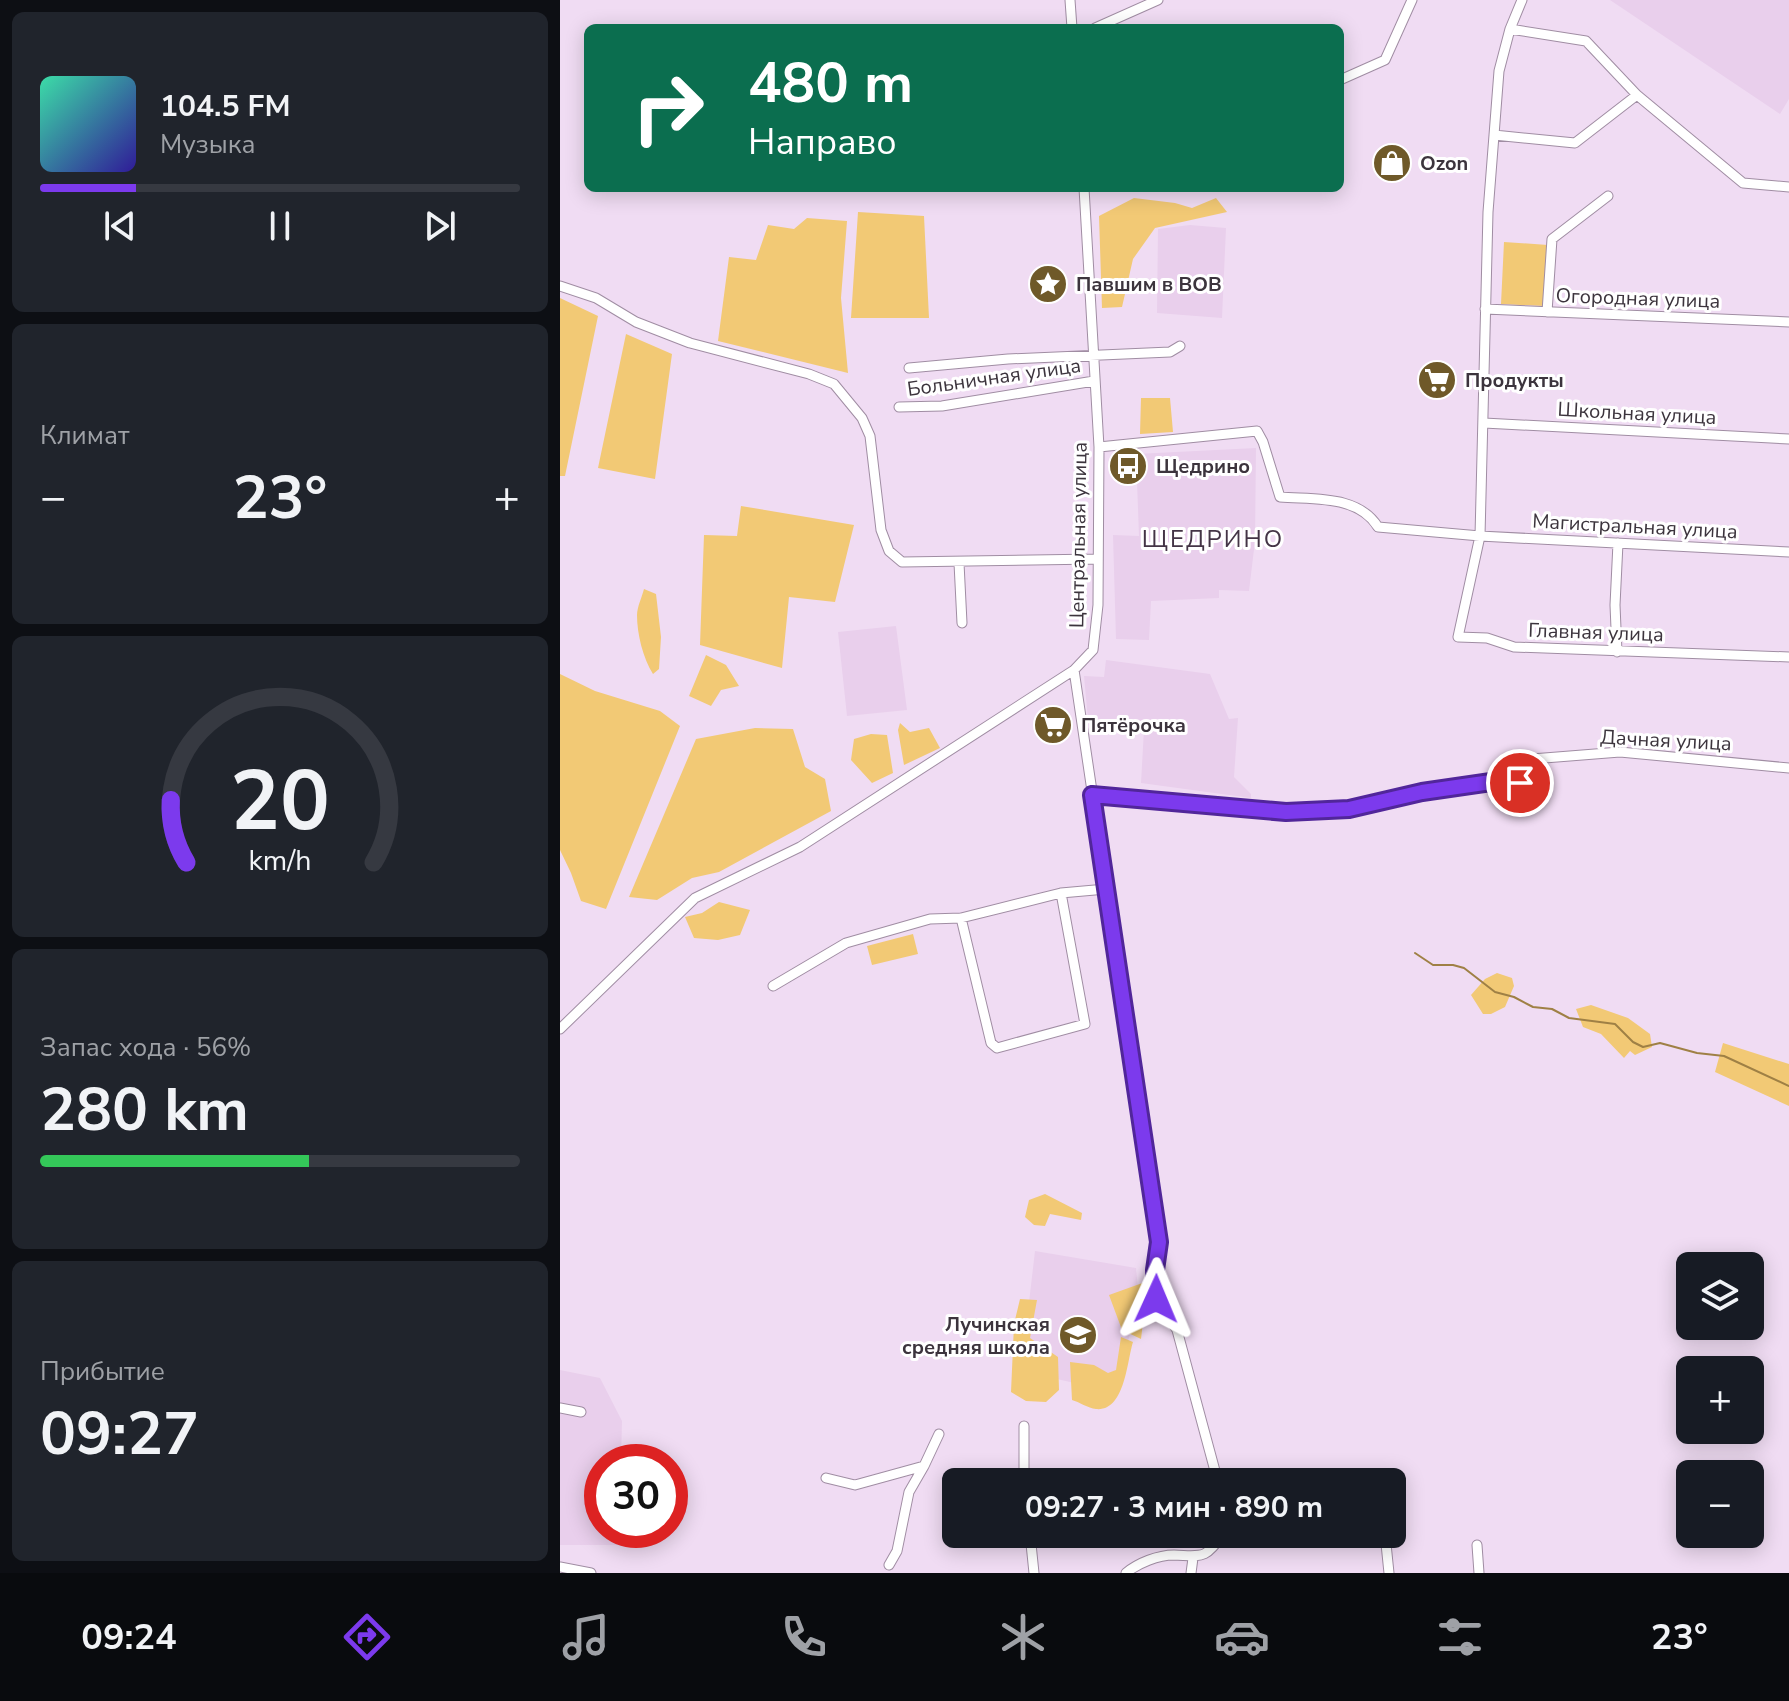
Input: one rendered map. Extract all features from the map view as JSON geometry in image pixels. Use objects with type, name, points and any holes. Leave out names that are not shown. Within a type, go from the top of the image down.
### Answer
[{"type":"street","points":[[1070,0],[1072,24]]},
{"type":"street","points":[[1104,24],[1158,0]]},
{"type":"street","points":[[1344,78],[1385,60],[1412,0]]},
{"type":"street","points":[[1480,536],[1488,212],[1499,71],[1510,29],[1522,0]]},
{"type":"street","points":[[1510,29],[1586,41],[1637,95],[1743,183],[1789,187]]},
{"type":"street","points":[[1494,135],[1575,143],[1637,95]]},
{"type":"street","name":"Центральная улица","points":[[560,1029],[695,898],[800,847],[1074,670],[1093,650],[1097,631],[1099,447],[1084,192]]},
{"type":"street","points":[[1547,312],[1552,239],[1608,196]]},
{"type":"street","points":[[560,286],[596,298],[636,322],[690,343],[809,374],[827,380],[839,389],[866,426],[873,455],[881,530],[889,551],[902,562],[1097,559]]},
{"type":"street","name":"Огородная улица","points":[[1485,309],[1789,322]]},
{"type":"street","name":"Больничная улица","points":[[909,368],[1170,352],[1180,346]]},
{"type":"street","name":"Больничная улица","points":[[899,407],[942,406],[1094,381]]},
{"type":"street","name":"Школьная улица","points":[[1484,423],[1789,439]]},
{"type":"street","name":"Магистральная улица","points":[[1099,447],[1257,431],[1280,497],[1349,504],[1369,513],[1378,527],[1480,536],[1789,552]]},
{"type":"street","name":"Главная улица","points":[[1480,536],[1458,637],[1487,638],[1514,647],[1789,657]]},
{"type":"street","points":[[1617,652],[1615,605],[1618,543]]},
{"type":"street","points":[[959,563],[962,623]]},
{"type":"street","points":[[1074,670],[1159,1242],[1155,1270],[1156,1299],[1177,1330],[1214,1468]]},
{"type":"street","name":"Дачная улица","points":[[1092,795],[1286,812],[1349,809],[1416,793],[1491,782],[1520,783],[1526,761],[1620,752],[1789,768]]},
{"type":"street","points":[[773,986],[846,943],[930,919],[961,918],[1061,893],[1106,889]]},
{"type":"street","points":[[961,918],[991,1043],[997,1048],[1085,1024],[1061,893]]},
{"type":"street","points":[[560,1408],[581,1412]]},
{"type":"street","points":[[1024,1426],[1024,1468]]},
{"type":"street","points":[[889,1565],[897,1551],[909,1492],[939,1434]]},
{"type":"street","points":[[826,1478],[855,1485],[924,1466]]},
{"type":"street","points":[[1477,1545],[1479,1573]]},
{"type":"street","points":[[1031,1548],[1034,1573]]},
{"type":"street","points":[[1126,1573],[1137,1564],[1172,1555],[1193,1558],[1213,1548]]},
{"type":"street","points":[[1386,1548],[1389,1573]]},
{"type":"street","points":[[1191,1573],[1193,1558]]},
{"type":"street","points":[[560,1567],[591,1573]]},
{"type":"shaded area","points":[[1610,0],[1789,0],[1789,99],[1780,114]]},
{"type":"shaded area","points":[[1134,198],[1192,208],[1216,198],[1227,212],[1155,228],[1133,259],[1122,307],[1102,308],[1099,216]]},
{"type":"shaded area","points":[[858,212],[924,216],[929,318],[851,318]]},
{"type":"shaded area","points":[[807,218],[847,221],[841,298],[848,373],[718,341],[729,257],[756,260],[768,225],[794,229]]},
{"type":"shaded area","points":[[1190,225],[1226,228],[1222,318],[1157,313],[1158,229]]},
{"type":"shaded area","points":[[1504,242],[1548,245],[1545,306],[1501,304]]},
{"type":"shaded area","points":[[560,298],[598,316],[565,476],[560,476]]},
{"type":"shaded area","points":[[626,334],[672,354],[655,479],[598,468]]},
{"type":"shaded area","points":[[1141,398],[1170,398],[1173,432],[1140,434]]},
{"type":"shaded area","points":[[1256,448],[1255,541],[1249,591],[1219,590],[1219,598],[1151,601],[1149,640],[1116,639],[1113,535],[1139,536],[1136,454]]},
{"type":"shaded area","points":[[741,506],[854,525],[835,602],[789,597],[782,668],[700,645],[704,535],[737,536]]},
{"type":"shaded area","points":[[644,589],[656,594],[661,637],[659,669],[653,674],[639,638],[637,622]]},
{"type":"shaded area","points":[[896,626],[907,710],[847,716],[838,632]]},
{"type":"shaded area","points":[[706,655],[726,665],[739,686],[721,690],[711,706],[689,696]]},
{"type":"shaded area","points":[[1106,660],[1210,674],[1229,719],[1238,718],[1234,777],[1251,794],[1251,798],[1141,783],[1144,729],[1089,731],[1084,676],[1104,677]]},
{"type":"shaded area","points":[[560,674],[595,691],[660,711],[680,726],[606,909],[581,901],[560,850]]},
{"type":"shaded area","points":[[900,723],[910,732],[929,728],[940,748],[904,765],[898,730]]},
{"type":"shaded area","points":[[755,728],[793,729],[805,767],[825,779],[831,811],[719,872],[692,878],[657,900],[629,897],[696,739]]},
{"type":"shaded area","points":[[871,734],[887,735],[893,773],[872,783],[851,760],[854,739]]},
{"type":"shaded area","points":[[719,902],[750,910],[740,935],[718,940],[694,938],[685,917],[702,913]]},
{"type":"shaded area","points":[[913,934],[918,954],[872,965],[867,946]]},
{"type":"shaded area","points":[[1497,973],[1512,978],[1514,986],[1505,1007],[1491,1014],[1483,1014],[1471,995],[1485,979]]},
{"type":"shaded area","points":[[1591,1005],[1628,1018],[1650,1034],[1652,1047],[1635,1055],[1630,1051],[1624,1058],[1601,1034],[1583,1027],[1576,1009]]},
{"type":"shaded area","points":[[1723,1043],[1789,1064],[1789,1106],[1715,1072]]},
{"type":"shaded area","points":[[1045,1194],[1082,1213],[1081,1220],[1050,1214],[1045,1226],[1034,1225],[1025,1217],[1029,1200]]},
{"type":"shaded area","name":"Лучинская средняя школа","points":[[1035,1251],[1136,1268],[1139,1299],[1115,1392],[1021,1371]]},
{"type":"shaded area","points":[[1148,1281],[1141,1339],[1122,1330],[1109,1295]]},
{"type":"shaded area","points":[[1020,1299],[1037,1300],[1030,1338],[1058,1357],[1059,1390],[1046,1402],[1026,1401],[1011,1392],[1014,1324]]},
{"type":"shaded area","points":[[1121,1337],[1133,1342],[1123,1384],[1113,1402],[1106,1408],[1096,1409],[1072,1400],[1070,1362],[1094,1365],[1108,1373],[1116,1370]]},
{"type":"shaded area","points":[[560,1370],[600,1378],[622,1421],[621,1444],[584,1444],[584,1545],[560,1545]]},
{"type":"waterway","points":[[1415,953],[1433,965],[1464,968],[1495,992],[1533,1007],[1552,1009],[1569,1018],[1615,1024],[1633,1042],[1643,1047],[1660,1043],[1697,1053],[1724,1056],[1789,1086]]},
{"type":"place","name":"Ozon","points":[[1392,163]]},
{"type":"place","name":"Павшим в ВОВ","points":[[1048,284]]},
{"type":"place","name":"Продукты","points":[[1437,380]]},
{"type":"place","name":"Щедрино","points":[[1128,466]]},
{"type":"place","name":"Пятёрочка","points":[[1053,725]]},
{"type":"place","name":"Лучинская средняя школа","points":[[1078,1335]]},
{"type":"district","name":"ЩЕДРИНО","points":[[1213,539]]},
{"type":"route","points":[[1156,1299],[1155,1270],[1159,1242],[1092,795],[1286,812],[1349,809],[1422,792],[1491,782],[1520,783]]}]
